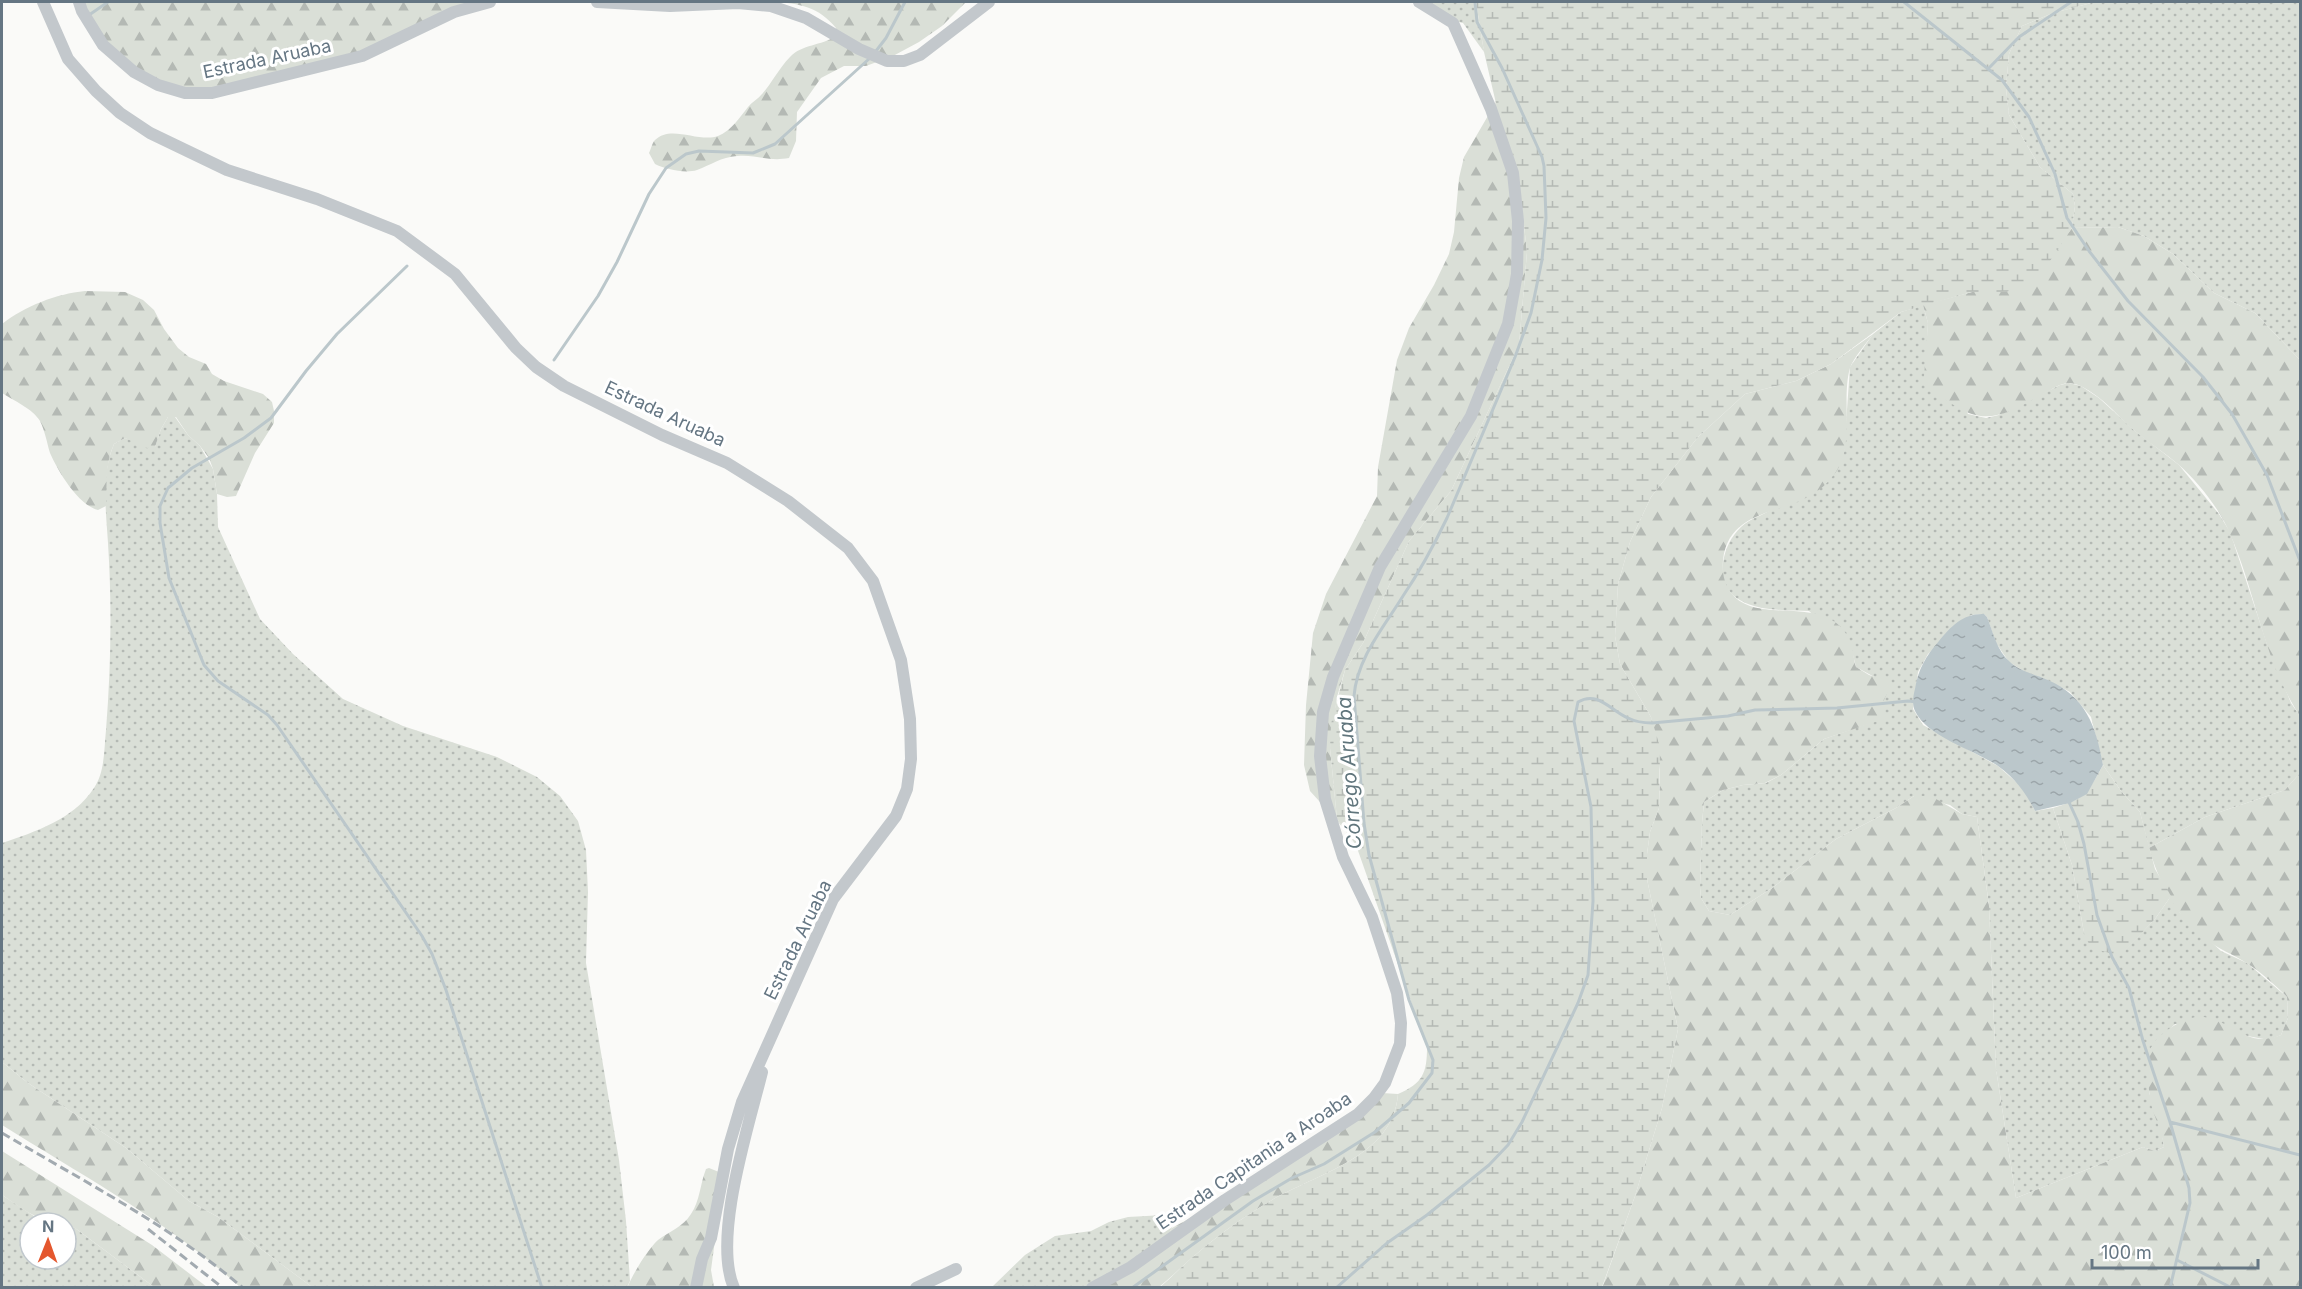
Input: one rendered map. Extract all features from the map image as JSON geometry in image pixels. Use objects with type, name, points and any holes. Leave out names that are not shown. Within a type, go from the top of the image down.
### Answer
[{"type":"street","name":"Estrada Aruaba","points":[[43,2],[68,59],[96,91],[120,112],[150,133],[227,170],[317,199],[398,231],[455,274],[516,348],[536,367],[564,386],[662,435],[727,464],[788,501],[848,548],[873,581],[901,660],[910,719],[911,759],[908,789],[896,816],[833,899],[742,1102],[728,1149],[711,1238],[702,1259],[696,1287]]},
{"type":"street","name":"Estrada Aruaba","points":[[79,2],[103,45],[134,72],[158,85],[185,93],[212,93],[362,56],[454,12],[490,2]]},
{"type":"street","points":[[597,2],[670,6],[738,3],[771,6],[806,18],[887,61],[904,61],[920,55],[989,2]]},
{"type":"street","name":"Estrada Capitania a Aroaba","points":[[1092,1287],[1131,1267],[1225,1200],[1358,1114],[1385,1083],[1400,1044],[1401,1023],[1396,993],[1372,916],[1344,857],[1325,799],[1320,756],[1323,712],[1333,677],[1380,567],[1471,416],[1508,324],[1517,274],[1518,221],[1513,173],[1491,109],[1453,23],[1419,2]]},
{"type":"street","name":"Estrada Aruaba","points":[[734,1287],[728,1267],[726,1242],[736,1174],[768,1044]]},
{"type":"street","points":[[916,1287],[956,1269]]},
{"type":"green space","points":[[76,2],[481,2],[330,64],[212,89],[173,88],[106,54]]},
{"type":"green space","points":[[773,2],[966,2],[942,26],[893,56],[866,66],[844,66],[821,78],[797,112],[796,141],[789,158],[731,157],[697,170],[687,171],[655,164],[649,153],[655,140],[669,134],[710,138],[723,134],[760,96],[786,61],[795,53],[836,36],[836,28],[823,15],[800,5]]},
{"type":"green space","points":[[1415,2],[1476,2],[1484,52],[1463,23],[1443,18]]},
{"type":"green space","points":[[1476,2],[2095,2],[2053,13],[2022,26],[2009,54],[2006,88],[2009,115],[2040,167],[2073,194],[2075,206],[2072,228],[2044,270],[2007,292],[1972,292],[1901,312],[1831,364],[1796,381],[1745,394],[1698,437],[1651,497],[1630,542],[1618,584],[1615,636],[1620,664],[1651,717],[1660,747],[1659,808],[1650,832],[1647,879],[1678,1029],[1662,1108],[1635,1196],[1602,1287],[1159,1288],[1208,1244],[1250,1214],[1348,1162],[1366,1149],[1382,1134],[1393,1116],[1398,1094],[1418,1081],[1426,1064],[1427,1047],[1356,845],[1337,819],[1330,748],[1331,724],[1345,670],[1363,643],[1409,541],[1451,491],[1519,345],[1527,252],[1518,172],[1498,112],[1484,52]]},
{"type":"green space","points":[[2095,2],[2300,2],[2300,360],[2255,313],[2214,293],[2173,254],[2144,236],[2118,227],[2072,228],[2075,206],[2073,194],[2040,167],[2009,115],[2006,88],[2009,54],[2022,26],[2053,13]]},
{"type":"green space","points":[[1496,102],[1518,172],[1527,252],[1519,345],[1451,491],[1409,541],[1363,643],[1345,670],[1337,697],[1330,748],[1337,819],[1347,832],[1310,791],[1304,765],[1306,705],[1313,633],[1326,594],[1377,496],[1378,467],[1397,360],[1409,328],[1449,254],[1464,157]]},
{"type":"green space","points":[[2118,227],[2144,236],[2173,254],[2214,293],[2255,313],[2300,360],[2300,716],[2288,695],[2269,650],[2239,557],[2226,525],[2208,496],[2179,465],[2130,427],[2103,401],[2077,385],[2061,384],[2015,409],[1993,416],[1981,416],[1969,413],[1947,401],[1934,391],[1924,377],[1928,323],[1923,305],[1972,292],[2007,292],[2060,244],[2072,228]]},
{"type":"green space","points":[[85,291],[125,292],[143,300],[154,310],[178,348],[189,357],[206,364],[212,374],[224,381],[263,394],[272,402],[274,423],[255,453],[236,496],[227,497],[217,494],[209,458],[188,435],[176,417],[168,417],[155,447],[147,448],[125,438],[114,444],[108,467],[106,506],[98,510],[83,502],[76,495],[50,453],[40,421],[28,409],[2,393],[2,324],[41,302]]},
{"type":"green space","points":[[1923,305],[1928,323],[1927,342],[1968,414],[1986,418],[1999,415],[2060,385],[2069,383],[2081,386],[2099,398],[2134,430],[2179,465],[2219,514],[2230,532],[2267,644],[2291,703],[2300,716],[2300,773],[2285,790],[2205,817],[2149,848],[2140,812],[2121,791],[2103,765],[2091,717],[2070,692],[2027,673],[2009,662],[1996,643],[1984,614],[1971,615],[1928,654],[1918,672],[1913,709],[1923,725],[1998,766],[2024,789],[2035,811],[2053,808],[2072,865],[2084,933],[2120,955],[2155,919],[2171,896],[2180,913],[2221,951],[2247,963],[2287,997],[2288,1018],[2281,1035],[2269,1040],[2242,1035],[2221,1023],[2175,1024],[2151,1048],[2149,1093],[2164,1147],[2155,1151],[2143,1147],[2016,1198],[1996,1069],[1989,906],[1977,817],[1962,814],[1950,805],[1914,796],[1896,808],[1836,839],[1772,888],[1730,915],[1709,911],[1701,898],[1704,802],[1723,790],[1766,783],[1781,775],[1824,739],[1884,718],[1884,700],[1880,680],[1856,667],[1852,651],[1809,611],[1766,608],[1751,605],[1739,599],[1729,591],[1724,579],[1723,563],[1729,543],[1741,527],[1781,502],[1844,452],[1850,367],[1873,334],[1901,312]]},
{"type":"green space","points":[[1873,334],[1850,368],[1845,449],[1836,472],[1820,490],[1813,494],[1745,523],[1727,544],[1723,569],[1729,590],[1744,603],[1759,608],[1810,613],[1826,617],[1840,626],[1850,641],[1856,667],[1869,675],[1892,682],[1884,700],[1884,719],[1824,739],[1781,775],[1765,783],[1723,790],[1704,802],[1701,898],[1709,911],[1730,915],[1772,888],[1836,839],[1896,808],[1914,796],[1931,796],[1962,814],[1977,817],[1989,906],[1996,1069],[2016,1198],[2143,1147],[2155,1151],[2164,1147],[2150,1097],[2148,1063],[2149,1052],[2154,1042],[2174,1026],[2190,1018],[2204,1017],[2250,1037],[2259,1039],[2281,1035],[2288,1018],[2287,997],[2268,979],[2242,960],[2209,942],[2194,930],[2170,898],[2149,848],[2205,817],[2285,790],[2300,773],[2300,1287],[1602,1288],[1635,1196],[1662,1108],[1678,1029],[1647,879],[1650,832],[1659,808],[1660,770],[1651,717],[1620,664],[1615,636],[1618,584],[1630,542],[1651,497],[1698,437],[1745,394],[1796,381],[1831,364]]},
{"type":"green space","points":[[168,417],[175,417],[188,435],[200,446],[213,469],[217,494],[218,527],[260,619],[293,654],[343,699],[403,726],[497,757],[537,777],[560,796],[578,821],[586,850],[588,892],[586,963],[619,1160],[630,1281],[627,1287],[312,1287],[218,1217],[189,1201],[126,1148],[28,1083],[2,1062],[2,843],[40,829],[65,816],[86,799],[98,782],[104,752],[110,660],[110,590],[105,493],[107,468],[114,444],[125,438],[155,447]]},
{"type":"green space","points":[[2103,765],[2121,791],[2140,812],[2155,869],[2171,896],[2155,919],[2120,956],[2092,948],[2084,933],[2072,865],[2053,808],[2084,794]]},
{"type":"green space","points":[[2,1062],[28,1083],[126,1148],[189,1201],[218,1217],[312,1287],[240,1287],[213,1263],[155,1221],[2,1125]]},
{"type":"green space","points":[[1382,1093],[1398,1094],[1393,1116],[1382,1134],[1348,1162],[1250,1214],[1208,1244],[1159,1287],[1088,1288],[1161,1248],[1172,1228],[1285,1166]]},
{"type":"green space","points":[[2,1151],[152,1245],[207,1287],[154,1287],[78,1230],[78,1211],[27,1211],[2,1195]]},
{"type":"green space","points":[[706,1169],[719,1172],[717,1225],[711,1270],[714,1287],[627,1288],[654,1244],[680,1226],[691,1214]]},
{"type":"green space","points":[[2,1195],[26,1211],[18,1211],[18,1271],[78,1271],[78,1230],[154,1287],[2,1287]]},
{"type":"green space","points":[[1175,1208],[1172,1228],[1161,1248],[1088,1287],[980,1288],[993,1286],[1025,1255],[1055,1236],[1091,1231],[1109,1222],[1128,1217],[1164,1215]]},
{"type":"water","points":[[1984,614],[2006,658],[2019,668],[2048,680],[2072,695],[2093,725],[2103,765],[2087,794],[2070,803],[2035,811],[2020,786],[1998,766],[1940,736],[1921,720],[1915,711],[1913,700],[1916,682],[1920,669],[1930,652],[1948,630],[1958,622],[1970,616]]},
{"type":"waterway","points":[[89,15],[108,2]]},
{"type":"waterway","points":[[876,51],[886,38],[905,2]]},
{"type":"waterway","name":"Córrego Aruaba","points":[[1132,1288],[1253,1201],[1292,1178],[1324,1164],[1375,1132],[1409,1103],[1432,1073],[1433,1060],[1409,1000],[1369,855],[1364,823],[1354,696],[1356,682],[1366,656],[1421,567],[1447,518],[1515,357],[1531,313],[1542,260],[1546,218],[1542,157],[1502,68],[1477,22],[1475,2]]},
{"type":"waterway","points":[[1904,2],[2002,80],[2029,117],[2055,174],[2067,218],[2089,251],[2128,301],[2203,377],[2232,414],[2267,475],[2300,561]]},
{"type":"waterway","points":[[1988,69],[2019,37],[2071,2]]},
{"type":"waterway","points":[[554,360],[598,296],[649,194],[666,168],[686,154],[699,151],[753,153],[775,144],[870,58]]},
{"type":"waterway","points":[[407,266],[337,334],[271,418],[244,438],[192,468],[168,488],[160,506],[160,523],[169,578],[204,665],[218,681],[268,715],[277,725],[422,936],[432,954],[446,990],[542,1288]]},
{"type":"waterway","points":[[1336,1288],[1387,1243],[1427,1215],[1489,1165],[1508,1145],[1522,1122],[1578,1003],[1588,975],[1593,901],[1591,807],[1574,721],[1578,702],[1592,698],[1631,719],[1652,723],[1728,716],[1755,710],[1837,708],[1917,702]]},
{"type":"waterway","points":[[2068,800],[2078,822],[2084,844],[2097,915],[2112,957],[2129,988],[2143,1041],[2189,1188],[2190,1203],[2170,1288]]},
{"type":"waterway","points":[[2170,1122],[2300,1155]]},
{"type":"waterway","points":[[2177,1260],[2232,1288]]},
{"type":"railway","points":[[2,1133],[156,1224],[243,1288]]},
{"type":"railway","points":[[148,1229],[223,1288]]}]
